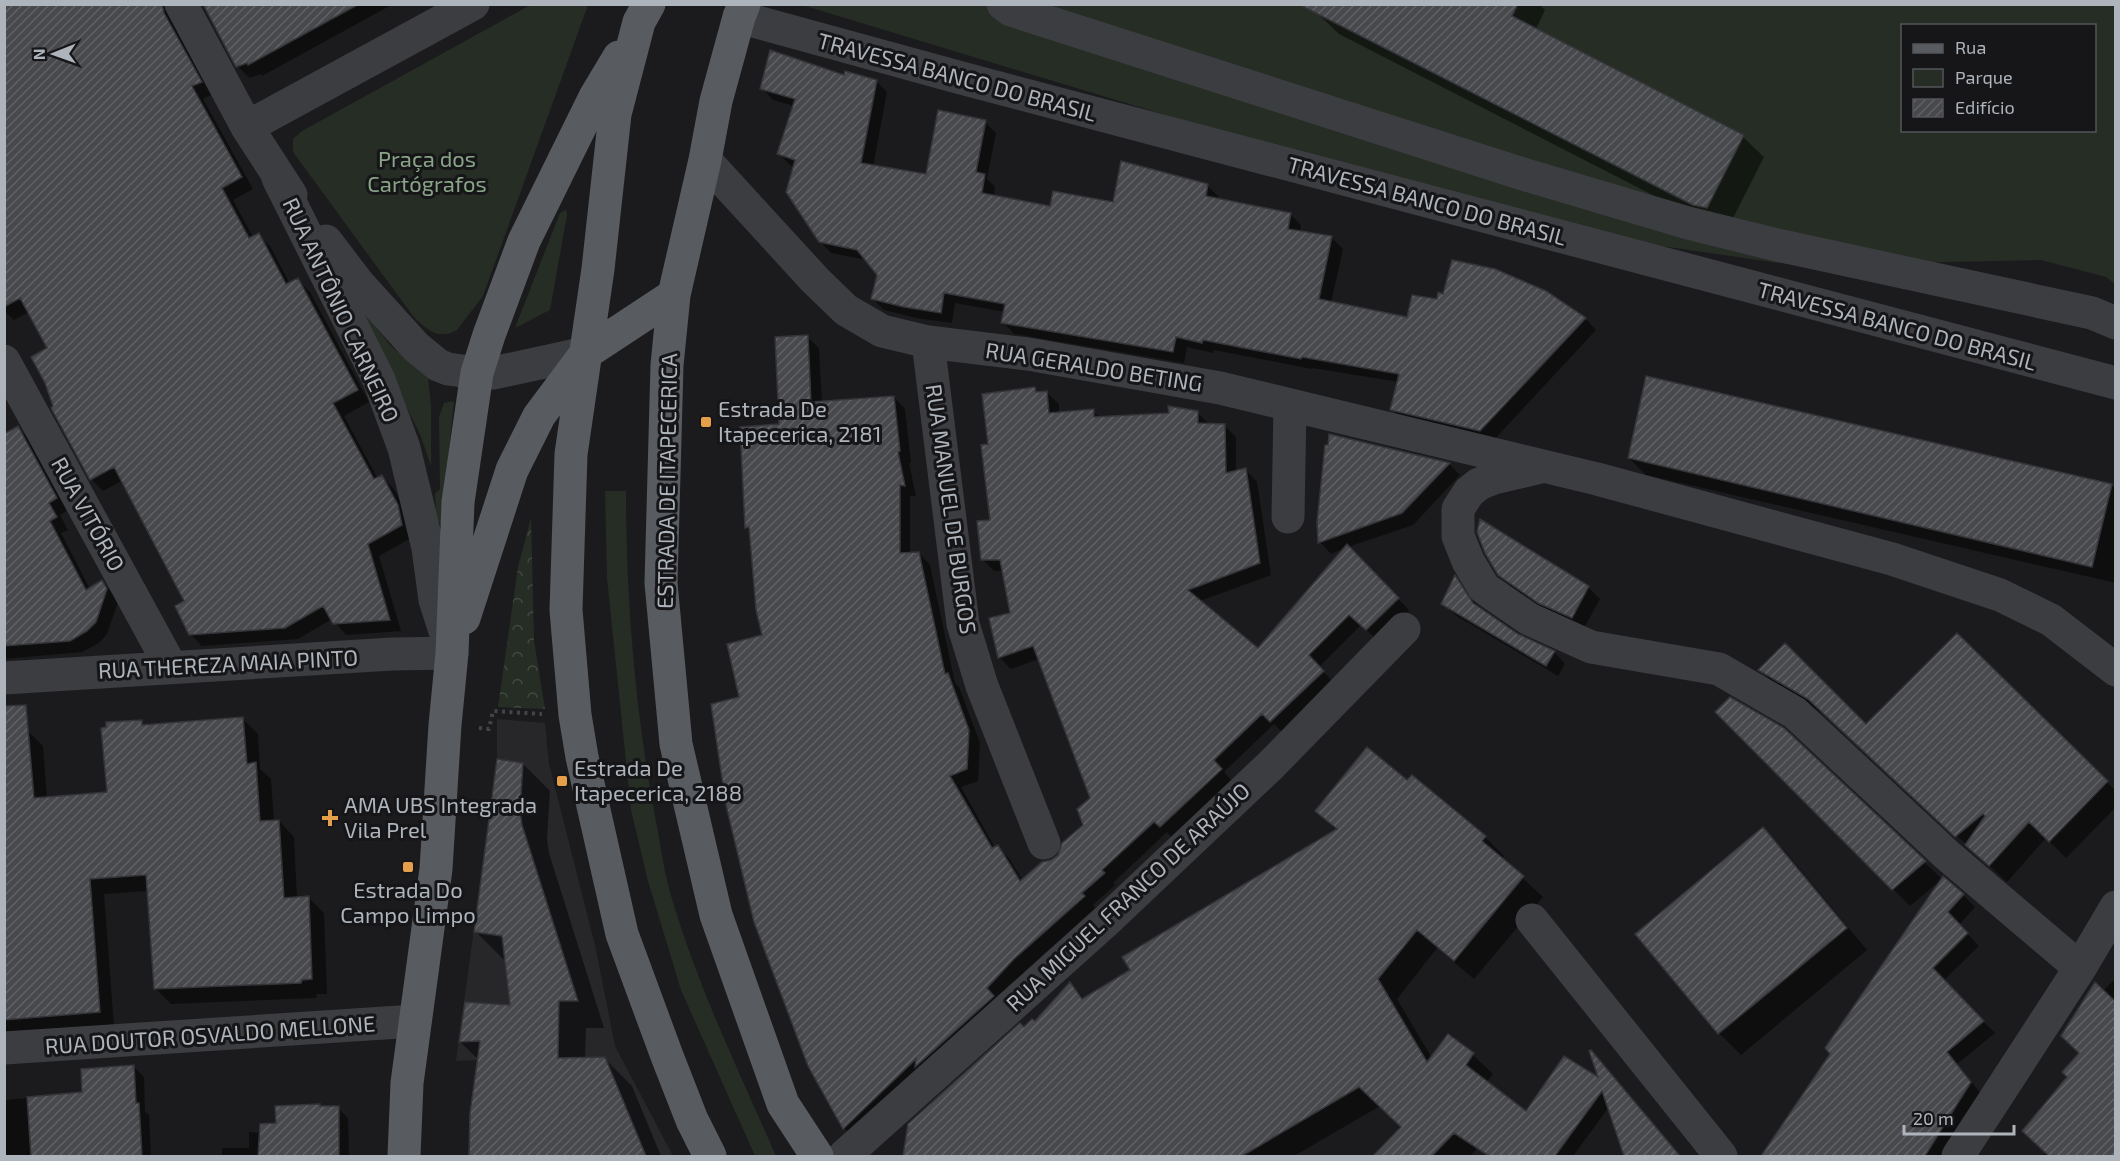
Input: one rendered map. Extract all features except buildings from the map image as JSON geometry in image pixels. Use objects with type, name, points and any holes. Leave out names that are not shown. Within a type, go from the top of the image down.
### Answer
[{"type":"main road","name":"ESTRADA DE ITAPECERICA","points":[[742,11],[716,101],[674,295],[667,365],[661,583],[676,744],[719,926],[783,1104],[817,1156]]},
{"type":"main road","points":[[644,13],[615,114],[598,269],[570,466],[566,609],[575,715],[587,784],[622,934],[667,1056],[692,1119],[710,1156]]},
{"type":"main road","points":[[404,1156],[407,1083],[436,869],[452,653],[458,502],[477,373],[524,242],[595,97],[644,13]]},
{"type":"main road","points":[[452,653],[512,470],[538,416],[586,353],[674,295]]},
{"type":"street","name":"RUA ANTÔNIO CARNEIRO","points":[[181,4],[247,128],[278,178],[379,380],[404,448],[428,548],[435,600],[452,653]]},
{"type":"street","points":[[247,128],[473,4]]},
{"type":"street","points":[[1003,4],[1011,10],[1526,175],[1688,223],[1777,245],[2092,313],[2115,323]]},
{"type":"street","name":"TRAVESSA BANCO DO BRASIL","points":[[742,11],[988,85],[2115,383]]},
{"type":"street","name":"RUA GERALDO BETING","points":[[705,160],[815,280],[846,310],[882,331],[928,342],[1028,354],[1220,388],[1545,466],[1892,559],[2000,594],[2051,620],[2115,670]]},
{"type":"street","name":"RUA ANTÔNIO CARNEIRO","points":[[278,178],[358,283],[416,346],[438,365],[448,369],[477,373],[521,368],[586,353]]},
{"type":"street","name":"RUA MANUEL DE BURGOS","points":[[928,342],[963,624],[982,686],[1044,843]]},
{"type":"street","name":"RUA VITÓRIO","points":[[4,361],[171,667]]},
{"type":"street","points":[[1288,517],[1290,405]]},
{"type":"street","points":[[1545,466],[1494,478],[1479,484],[1469,492],[1458,509],[1458,536],[1468,561],[1484,588],[1529,619],[1591,647],[1719,669],[1795,713],[1947,855],[2080,968]]},
{"type":"street","name":"RUA MIGUEL FRANCO DE ARAÚJO","points":[[844,1156],[1105,922],[1271,765],[1404,629]]},
{"type":"street","name":"RUA THEREZA MAIA PINTO","points":[[4,678],[392,654],[452,653]]},
{"type":"street","points":[[1958,1156],[2080,968],[2115,907]]},
{"type":"street","points":[[1532,920],[1722,1156]]},
{"type":"street","name":"RUA DOUTOR OSVALDO MELLONE","points":[[4,1048],[415,1021]]},
{"type":"path","points":[[493,711],[550,715]]},
{"type":"shaded area","points":[[497,719],[545,723],[549,764],[595,945],[615,1046],[673,1156],[469,1156],[470,1113],[478,1060],[456,1061],[497,759]]},
{"type":"green space","name":"Praça dos Cartógrafos","points":[[532,4],[588,5],[483,296],[457,330],[438,334],[413,316],[293,152],[293,139],[302,131]]},
{"type":"green space","points":[[802,5],[2115,5],[2115,284],[2106,277],[2041,260],[1793,265],[1557,231],[1393,184]]},
{"type":"green space","points":[[566,210],[550,310],[515,328],[560,213]]},
{"type":"green space","points":[[350,295],[391,346],[428,377],[431,406],[431,466],[420,434]]},
{"type":"green space","points":[[454,401],[440,524],[436,518],[435,494],[440,489],[439,417],[444,403]]},
{"type":"green space","points":[[605,491],[626,491],[630,613],[637,695],[663,864],[680,926],[705,993],[776,1156],[755,1156],[681,990],[648,881],[631,810],[607,578]]},
{"type":"green space","points":[[531,518],[534,641],[545,709],[498,707],[518,567]]},
{"type":"place","name":"Estrada De Itapecerica, 2181","points":[[706,422]]},
{"type":"place","name":"Estrada De Itapecerica, 2188","points":[[562,781]]},
{"type":"place","name":"AMA UBS Integrada Vila Prel","points":[[330,818]]},
{"type":"place","name":"Estrada Do Campo Limpo","points":[[408,867]]}]
